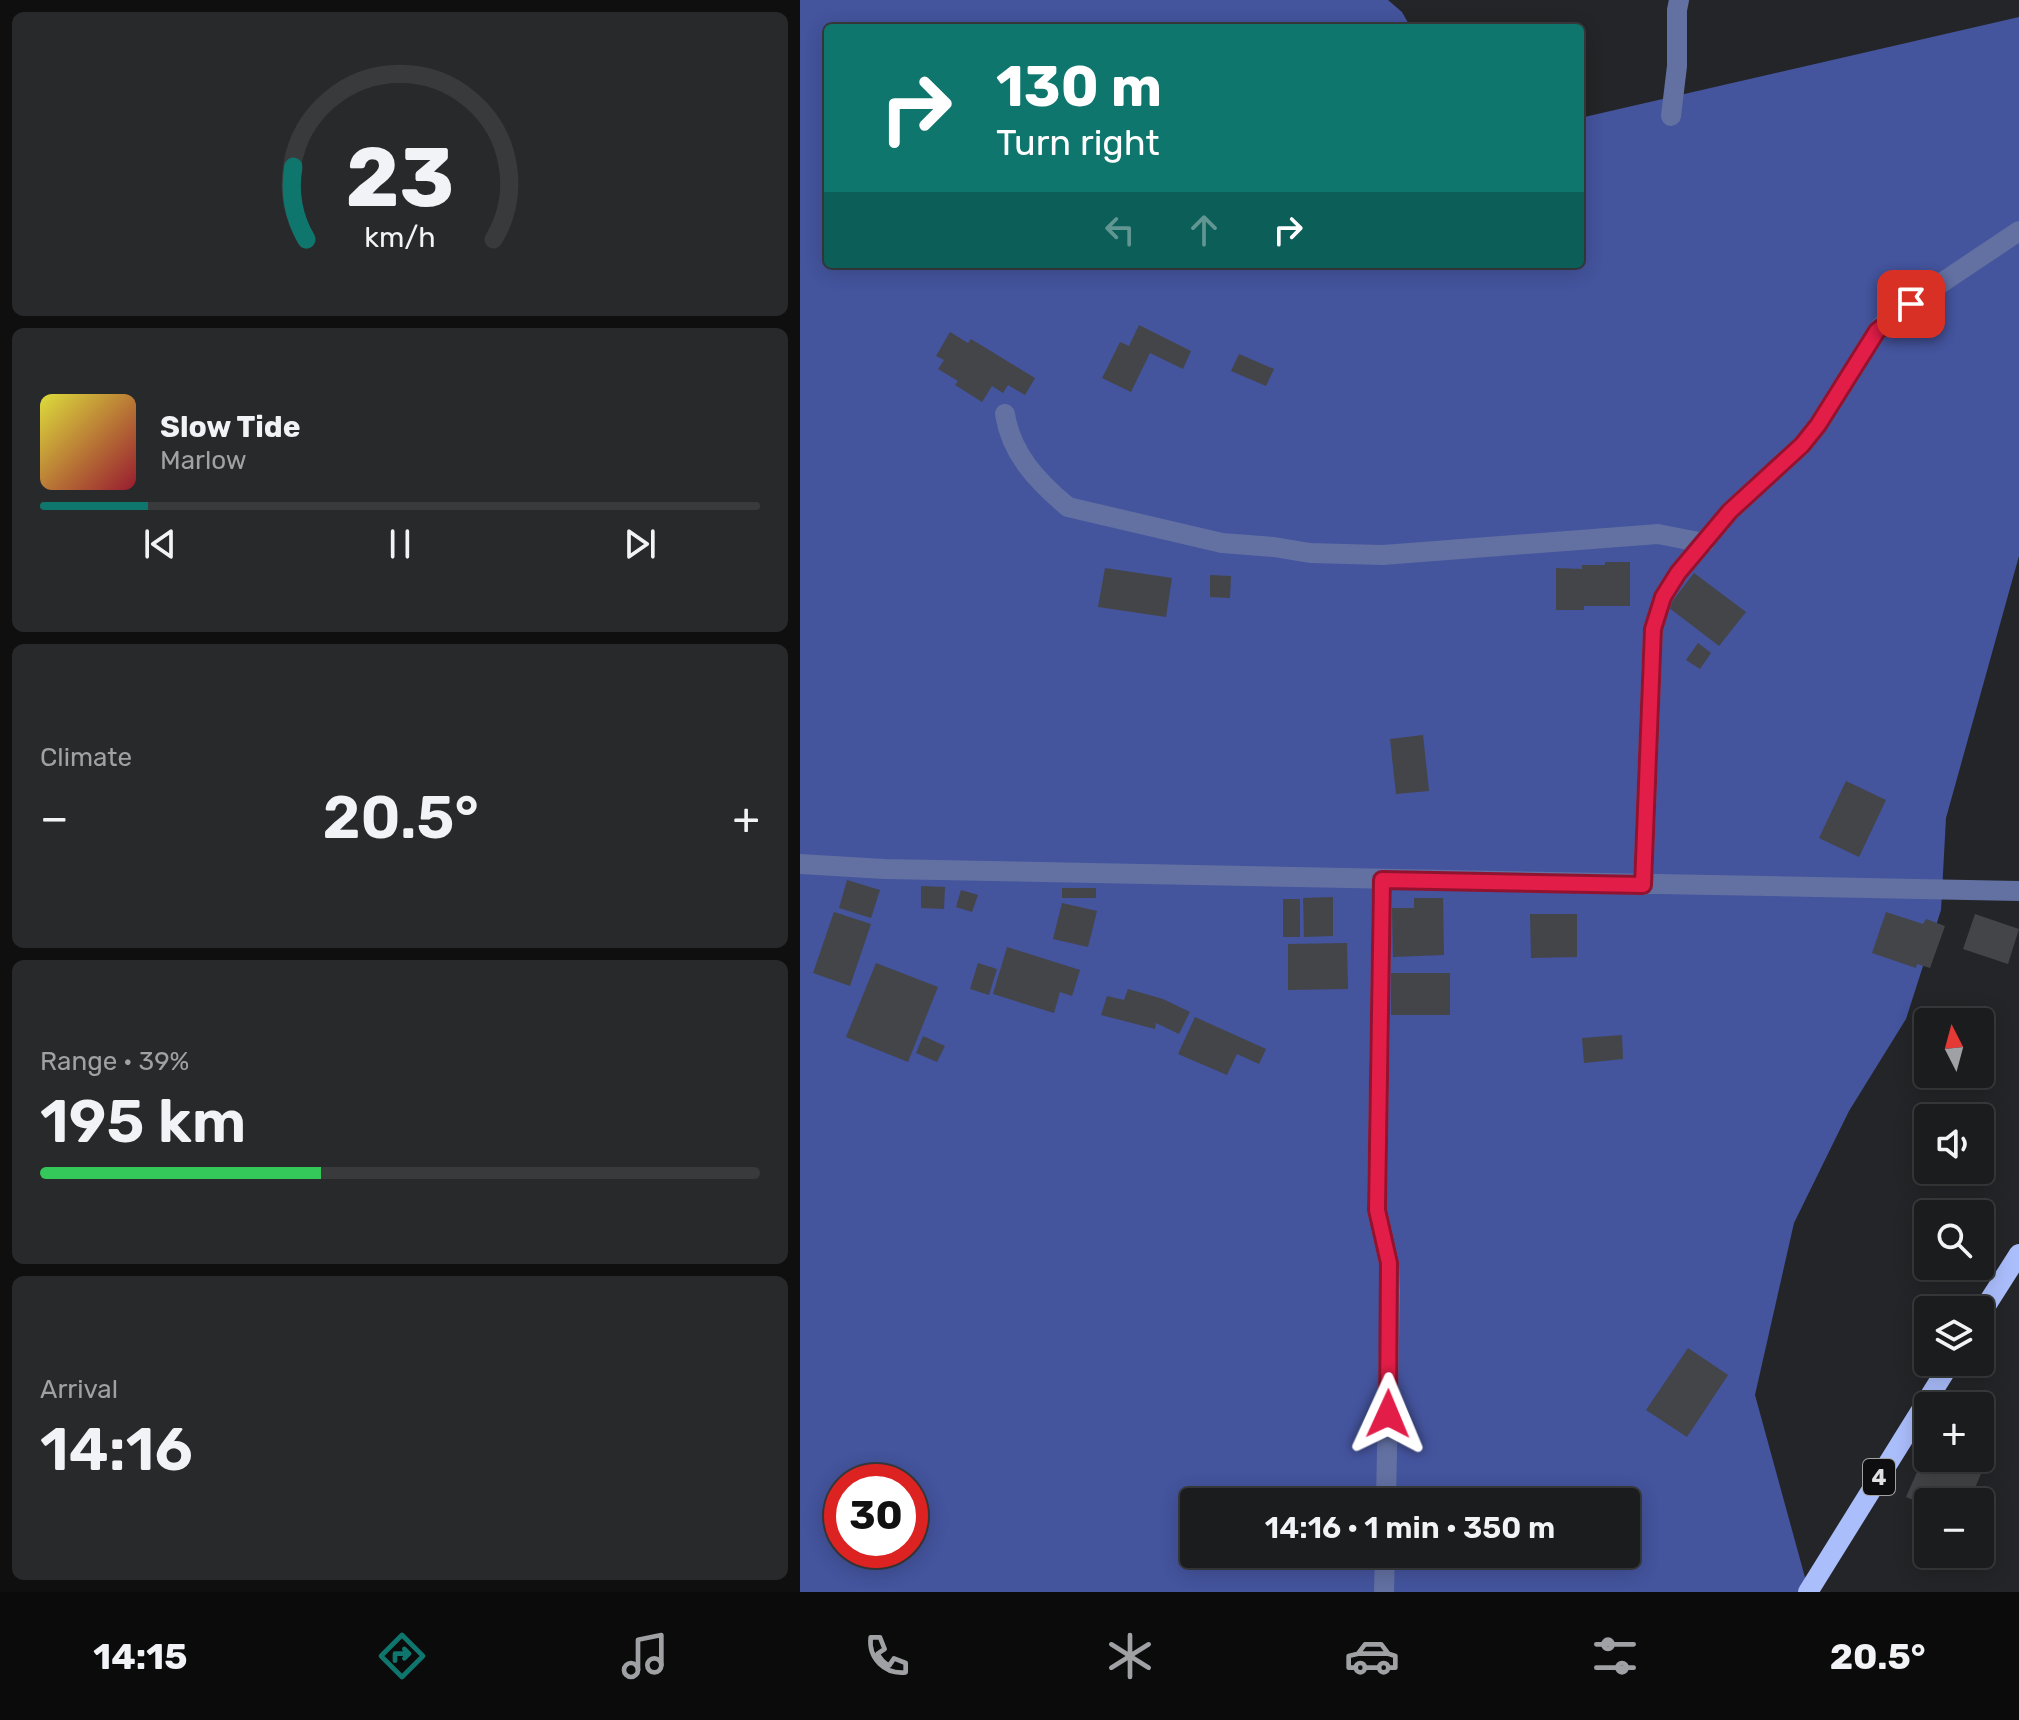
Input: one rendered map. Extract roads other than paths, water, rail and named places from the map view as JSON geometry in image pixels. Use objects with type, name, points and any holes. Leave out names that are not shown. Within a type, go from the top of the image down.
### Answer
[{"type":"main road","points":[[1992,1296],[2019,1254]]},
{"type":"main road","name":"4","points":[[1808,1592],[1942,1376]]},
{"type":"street","points":[[1671,116],[1677,66],[1679,0]]},
{"type":"street","points":[[1643,885],[1653,629],[1663,597],[1678,573],[1730,511],[1802,445],[1877,331],[1889,318],[2019,231]]},
{"type":"street","points":[[1005,414],[1010,436],[1020,457],[1049,491],[1068,507],[1222,543],[1310,553],[1383,555],[1658,534],[1704,543]]},
{"type":"street","points":[[800,864],[884,869],[2019,891]]},
{"type":"street","points":[[1382,880],[1377,1210],[1389,1263],[1390,1292],[1386,1488]]},
{"type":"street","points":[[1384,1592],[1385,1568]]}]
